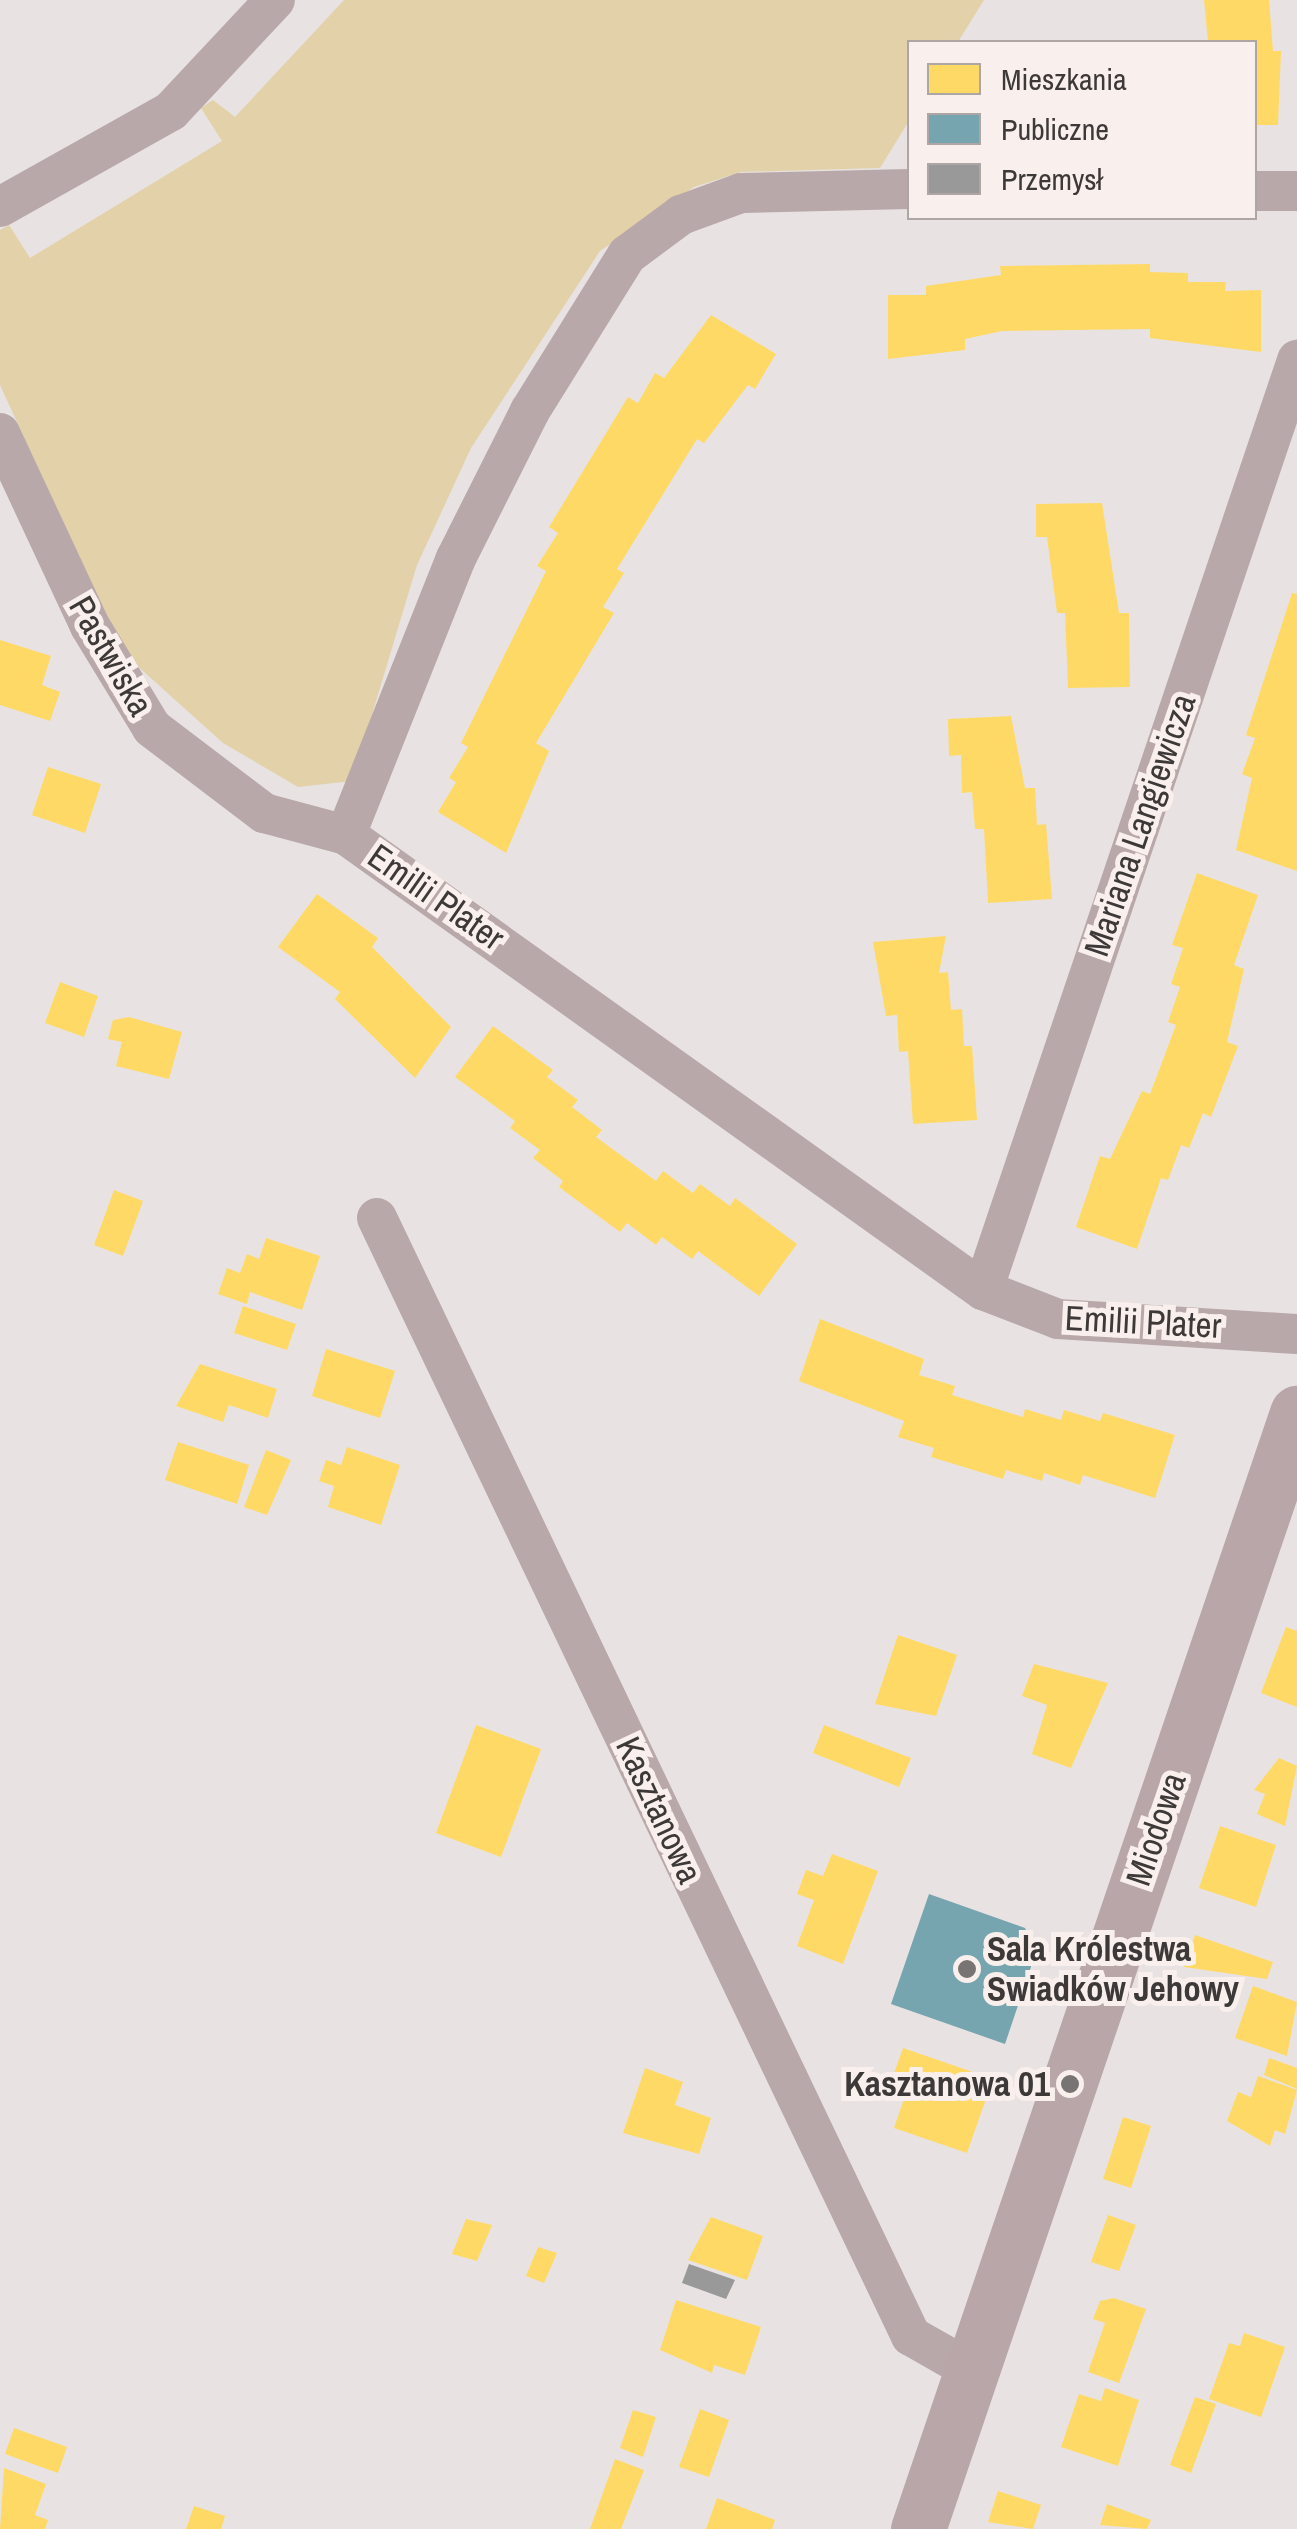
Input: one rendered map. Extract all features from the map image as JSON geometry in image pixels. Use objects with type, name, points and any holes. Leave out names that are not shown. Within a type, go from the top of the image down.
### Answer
[{"type":"street","points":[[0,206],[171,111],[275,0]]},
{"type":"street","name":"Emilii Plater","points":[[907,189],[742,193],[681,215],[627,255],[548,379],[456,558],[346,835],[983,1290],[1058,1320],[1297,1334]]},
{"type":"street","points":[[1257,191],[1297,191]]},
{"type":"street","name":"Mariana Langiewicza","points":[[983,1290],[1297,360]]},
{"type":"street","name":"Pastwiska","points":[[0,433],[90,626],[152,728],[264,813],[346,835]]},
{"type":"street","name":"Kasztanowa","points":[[377,1218],[912,2336],[974,2372]]},
{"type":"street","name":"Miodowa","points":[[918,2529],[1297,1414]]},
{"type":"shaded area","points":[[344,0],[984,0],[959,40],[907,40],[907,124],[880,168],[741,172],[694,187],[600,251],[471,448],[417,565],[352,781],[298,787],[223,743],[123,653],[0,385],[0,230],[9,225],[30,258],[222,141],[201,108],[213,100],[235,117]]},
{"type":"building: Mieszkania","points":[[1204,0],[1269,0],[1273,51],[1281,51],[1278,125],[1257,125],[1257,40],[1208,40]]},
{"type":"building: Mieszkania","points":[[1150,264],[1150,272],[1188,273],[1188,282],[1226,282],[1225,291],[1261,290],[1261,352],[1150,338],[1150,329],[1002,331],[965,339],[965,350],[888,359],[888,295],[926,295],[926,286],[1001,275],[1000,266]]},
{"type":"building: Mieszkania","points":[[711,315],[776,354],[755,389],[748,385],[704,443],[697,439],[617,569],[624,573],[603,607],[614,613],[536,743],[549,751],[506,853],[438,812],[456,782],[449,778],[468,747],[461,743],[546,571],[537,566],[558,533],[549,527],[628,397],[638,403],[655,373],[664,378]]},
{"type":"building: Mieszkania","points":[[1102,503],[1119,613],[1129,613],[1130,687],[1068,688],[1065,613],[1057,613],[1047,537],[1036,537],[1036,504]]},
{"type":"building: Mieszkania","points":[[1292,593],[1297,594],[1297,871],[1236,850],[1252,778],[1242,774],[1255,738],[1246,735]]},
{"type":"building: Mieszkania","points":[[0,640],[51,656],[42,685],[60,692],[50,721],[0,705]]},
{"type":"building: Mieszkania","points":[[1011,716],[1025,788],[1035,788],[1037,825],[1046,824],[1052,899],[988,903],[984,829],[975,829],[972,792],[962,793],[961,755],[949,756],[948,719]]},
{"type":"building: Mieszkania","points":[[48,767],[101,784],[85,833],[32,815]]},
{"type":"building: Mieszkania","points":[[1197,873],[1258,895],[1234,965],[1244,969],[1227,1042],[1238,1046],[1211,1117],[1203,1113],[1189,1148],[1181,1145],[1168,1180],[1161,1178],[1137,1249],[1076,1227],[1100,1156],[1110,1159],[1142,1091],[1150,1094],[1176,1025],[1168,1022],[1180,987],[1171,984],[1183,948],[1172,945]]},
{"type":"building: Mieszkania","points":[[317,894],[378,938],[372,947],[451,1027],[415,1078],[335,999],[340,992],[278,947]]},
{"type":"building: Mieszkania","points":[[946,936],[939,973],[948,972],[951,1010],[962,1009],[964,1046],[972,1046],[977,1120],[913,1124],[908,1051],[899,1052],[897,1015],[886,1016],[873,942]]},
{"type":"building: Mieszkania","points":[[60,982],[98,996],[84,1037],[45,1023]]},
{"type":"building: Mieszkania","points":[[129,1017],[182,1032],[169,1079],[116,1066],[122,1042],[108,1039],[113,1020]]},
{"type":"building: Mieszkania","points":[[493,1026],[553,1070],[547,1077],[578,1100],[572,1107],[602,1130],[596,1137],[656,1181],[663,1171],[693,1193],[700,1184],[730,1206],[735,1198],[797,1244],[759,1296],[698,1251],[692,1259],[662,1237],[656,1245],[627,1223],[620,1232],[559,1187],[563,1181],[533,1158],[540,1150],[510,1128],[515,1121],[455,1077]]},
{"type":"building: Mieszkania","points":[[114,1190],[143,1201],[123,1256],[94,1245]]},
{"type":"building: Mieszkania","points":[[266,1238],[320,1256],[302,1310],[250,1292],[247,1304],[218,1294],[227,1268],[240,1273],[247,1254],[259,1259]]},
{"type":"building: Mieszkania","points":[[243,1306],[296,1324],[287,1350],[234,1333]]},
{"type":"building: Mieszkania","points":[[820,1319],[924,1359],[919,1375],[955,1386],[952,1395],[1023,1417],[1025,1409],[1061,1420],[1064,1410],[1100,1421],[1103,1413],[1175,1435],[1155,1498],[1083,1475],[1080,1485],[1044,1473],[1042,1481],[1006,1470],[1003,1479],[931,1457],[934,1448],[898,1437],[904,1421],[799,1381]]},
{"type":"building: Mieszkania","points":[[326,1349],[395,1371],[380,1418],[312,1396]]},
{"type":"building: Mieszkania","points":[[200,1364],[277,1389],[268,1418],[229,1405],[223,1422],[176,1406]]},
{"type":"building: Mieszkania","points":[[178,1442],[249,1465],[237,1504],[165,1480]]},
{"type":"building: Mieszkania","points":[[347,1447],[400,1465],[381,1525],[328,1507],[334,1486],[319,1481],[326,1460],[341,1465]]},
{"type":"building: Mieszkania","points":[[266,1450],[291,1460],[267,1515],[244,1507]]},
{"type":"building: Mieszkania","points":[[1286,1627],[1297,1631],[1297,1707],[1261,1693]]},
{"type":"building: Mieszkania","points":[[898,1635],[957,1655],[936,1716],[875,1704]]},
{"type":"building: Mieszkania","points":[[1034,1664],[1108,1683],[1071,1768],[1032,1754],[1047,1705],[1022,1696]]},
{"type":"building: Mieszkania","points":[[476,1725],[541,1749],[501,1857],[436,1833]]},
{"type":"building: Mieszkania","points":[[824,1725],[911,1758],[899,1787],[813,1753]]},
{"type":"building: Mieszkania","points":[[1279,1758],[1297,1766],[1285,1826],[1257,1814],[1265,1794],[1254,1790]]},
{"type":"building: Mieszkania","points":[[1220,1826],[1276,1845],[1256,1907],[1199,1888]]},
{"type":"building: Mieszkania","points":[[832,1854],[878,1871],[843,1964],[797,1946],[814,1900],[797,1894],[806,1870],[823,1876]]},
{"type":"building: Mieszkania","points":[[1195,1935],[1273,1962],[1267,1979],[1184,1967]]},
{"type":"building: Mieszkania","points":[[1253,1986],[1297,2002],[1287,2056],[1235,2038]]},
{"type":"building: Mieszkania","points":[[903,2048],[993,2079],[967,2153],[894,2128],[906,2093],[889,2087]]},
{"type":"building: Mieszkania","points":[[1269,2058],[1297,2068],[1297,2089],[1264,2075]]},
{"type":"building: Mieszkania","points":[[645,2068],[683,2082],[675,2105],[711,2118],[699,2154],[623,2133]]},
{"type":"building: Mieszkania","points":[[1258,2076],[1297,2090],[1285,2134],[1275,2130],[1270,2146],[1227,2121],[1238,2092],[1251,2097]]},
{"type":"building: Mieszkania","points":[[1123,2117],[1151,2126],[1131,2188],[1103,2179]]},
{"type":"building: Mieszkania","points":[[1108,2215],[1136,2225],[1119,2271],[1091,2262]]},
{"type":"building: Mieszkania","points":[[711,2217],[763,2236],[747,2280],[688,2260]]},
{"type":"building: Mieszkania","points":[[466,2219],[492,2225],[477,2261],[452,2254]]},
{"type":"building: Mieszkania","points":[[538,2247],[557,2253],[544,2283],[526,2276]]},
{"type":"building: Mieszkania","points":[[1114,2298],[1146,2309],[1119,2383],[1088,2372],[1105,2323],[1093,2319],[1100,2301]]},
{"type":"building: Mieszkania","points":[[676,2300],[761,2327],[745,2375],[714,2365],[712,2373],[660,2350]]},
{"type":"building: Mieszkania","points":[[1244,2333],[1285,2347],[1261,2417],[1209,2399],[1229,2343],[1240,2346]]},
{"type":"building: Mieszkania","points":[[1105,2388],[1139,2400],[1118,2466],[1061,2447],[1079,2394],[1101,2401]]},
{"type":"building: Mieszkania","points":[[1195,2397],[1216,2404],[1191,2473],[1170,2465]]},
{"type":"building: Mieszkania","points":[[700,2409],[729,2420],[709,2477],[679,2467]]},
{"type":"building: Mieszkania","points":[[633,2410],[656,2417],[643,2457],[620,2448]]},
{"type":"building: Mieszkania","points":[[14,2428],[67,2447],[58,2473],[5,2454]]},
{"type":"building: Mieszkania","points":[[615,2459],[644,2470],[621,2529],[590,2529]]},
{"type":"building: Mieszkania","points":[[4,2468],[46,2484],[35,2515],[48,2520],[45,2529],[0,2529]]},
{"type":"building: Mieszkania","points":[[998,2491],[1041,2505],[1033,2529],[988,2522]]},
{"type":"building: Mieszkania","points":[[717,2498],[775,2520],[772,2529],[706,2529]]},
{"type":"building: Mieszkania","points":[[1107,2504],[1151,2520],[1147,2529],[1100,2525]]},
{"type":"building: Mieszkania","points":[[194,2506],[225,2516],[221,2529],[186,2529]]},
{"type":"building: Publiczne","name":"Sala Królestwa Swiadków Jehowy","points":[[929,1894],[1025,1928],[1036,1952],[1005,2044],[891,2004]]},
{"type":"building: Przemysł","points":[[689,2264],[735,2280],[726,2299],[682,2283]]},
{"type":"place","name":"Sala Królestwa Swiadków Jehowy","points":[[967,1969]]},
{"type":"place","name":"Kasztanowa 01","points":[[1070,2084]]}]
